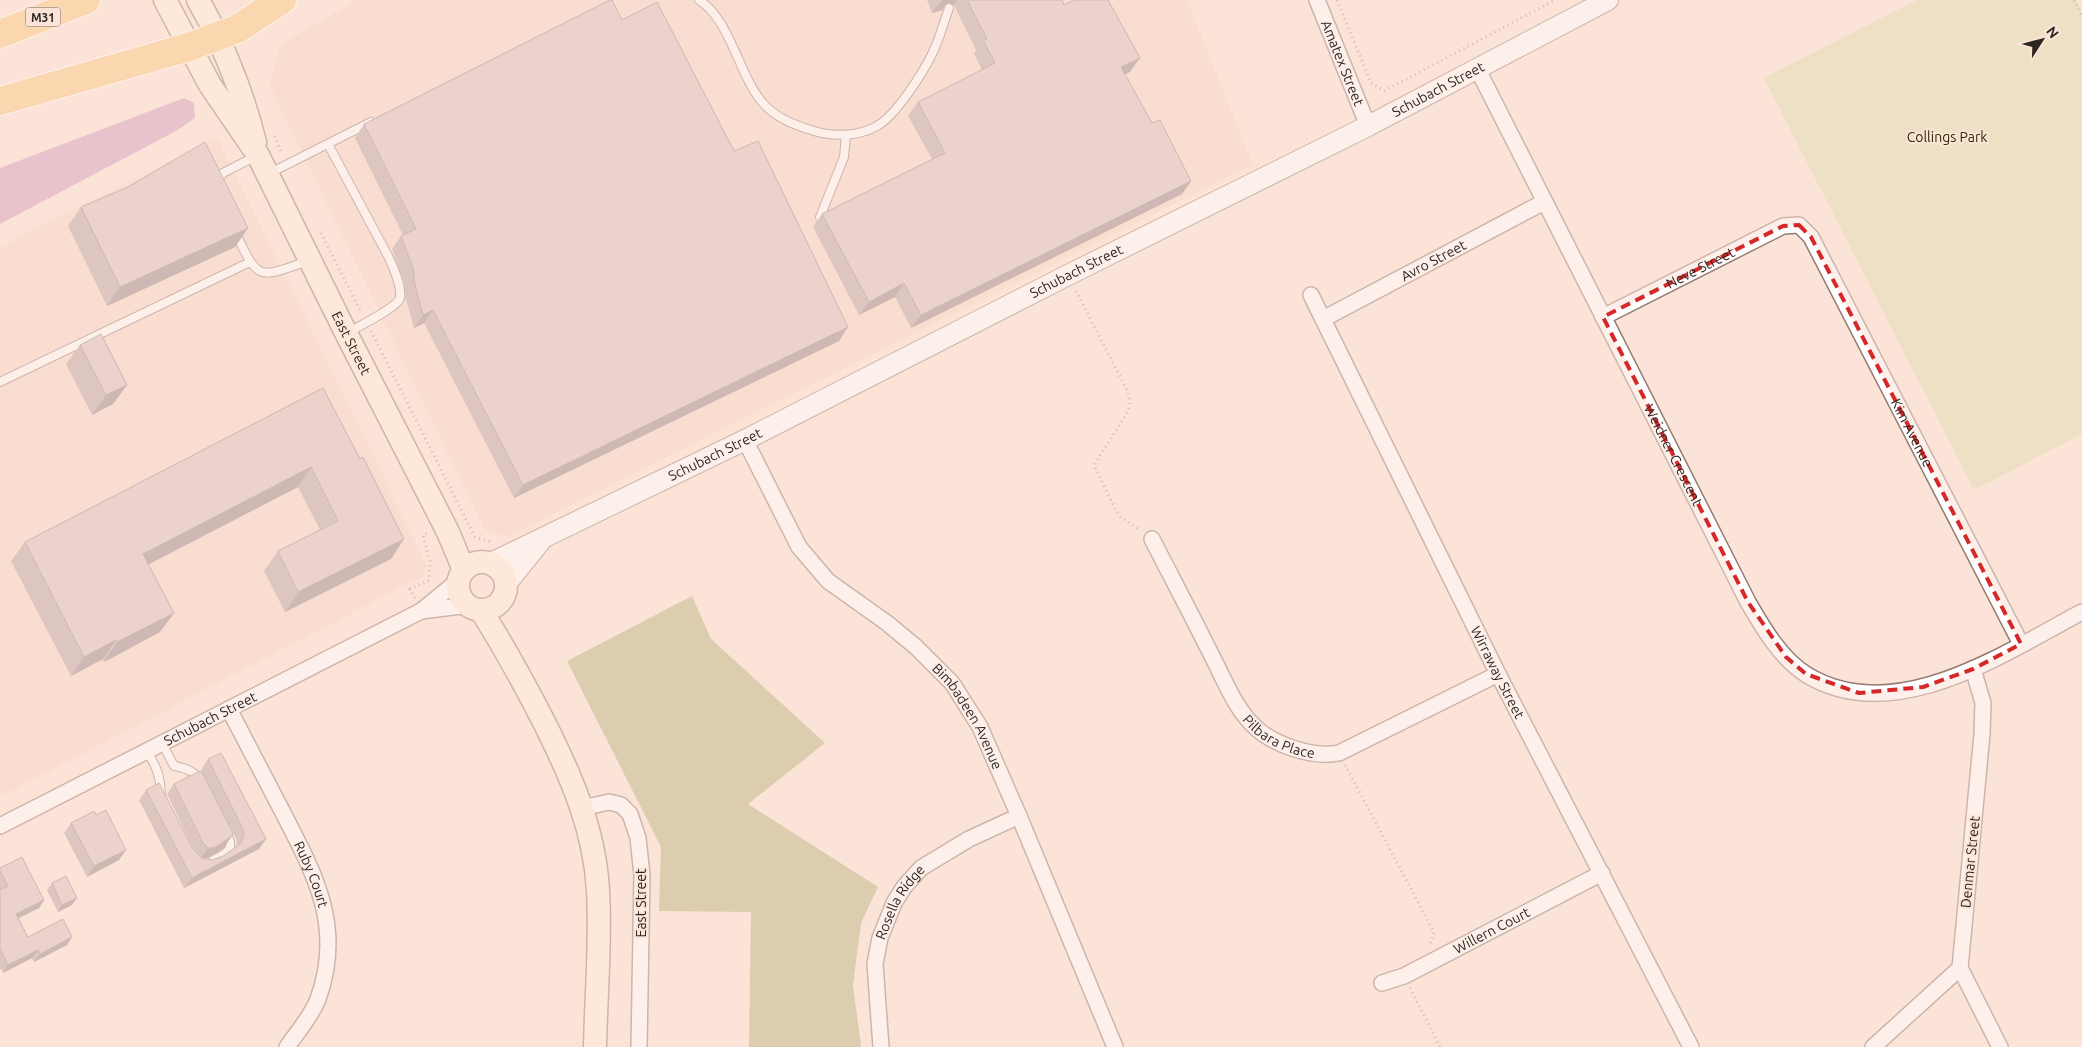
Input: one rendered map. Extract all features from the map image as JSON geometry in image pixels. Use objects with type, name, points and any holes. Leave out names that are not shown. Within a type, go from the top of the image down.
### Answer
[{"type":"highway","name":"M31","points":[[0,34],[86,0]]},
{"type":"highway","points":[[0,101],[218,36],[236,29],[282,0]]},
{"type":"main road","name":"East Street","points":[[165,0],[210,85],[271,165]]},
{"type":"main road","name":"East Street","points":[[198,0],[218,36],[310,260],[346,333],[451,522],[479,564]]},
{"type":"main road","points":[[513,660],[504,591],[504,575],[498,568],[479,564],[460,594],[475,608],[513,660],[565,764],[582,808],[593,851],[598,891],[595,1047]]},
{"type":"main road","points":[[475,608],[494,607],[504,591]]},
{"type":"street","name":"Amatex Street","points":[[1317,0],[1368,126]]},
{"type":"street","name":"Schubach Street","points":[[0,826],[420,611],[479,564],[542,538],[745,440],[1068,275],[1368,126],[1608,0]]},
{"type":"street","name":"Weidner Crescent","points":[[1478,68],[1544,202],[1748,602],[1763,628],[1786,657],[1806,674],[1832,686],[1860,693],[1884,694],[1923,687],[1973,669],[2082,612]]},
{"type":"street","name":"Avro Street","points":[[1322,319],[1544,202]]},
{"type":"street","name":"Neve Street","points":[[1603,317],[1783,226],[1799,225]]},
{"type":"street","name":"Kim Avenue","points":[[1799,225],[1811,237],[2021,644]]},
{"type":"street","name":"Wirraway Street","points":[[1310,295],[1498,674],[1691,1047]]},
{"type":"street","name":"Bimbadeen Avenue","points":[[745,440],[800,547],[828,581],[887,623],[916,647],[952,683],[980,727],[1115,1047]]},
{"type":"street","name":"Schubach Street","points":[[504,591],[542,538]]},
{"type":"street","name":"Pilbara Place","points":[[1152,539],[1234,700],[1253,726],[1270,739],[1287,747],[1330,755],[1339,753],[1498,674]]},
{"type":"street","name":"Schubach Street","points":[[420,611],[475,608]]},
{"type":"street","name":"Denmar Street","points":[[1960,968],[1982,734],[1983,702],[1973,669]]},
{"type":"street","name":"Ruby Court","points":[[229,709],[306,856],[318,883],[324,905],[328,949],[324,979],[310,1016],[287,1047]]},
{"type":"street","name":"East Street","points":[[582,808],[609,802],[621,805],[630,814],[638,838],[642,875],[639,1047]]},
{"type":"street","name":"Rosella Ridge","points":[[882,1047],[875,964],[880,938],[894,903],[904,887],[921,868],[969,839],[1019,816]]},
{"type":"street","name":"Willern Court","points":[[1382,983],[1404,976],[1602,873]]},
{"type":"street","points":[[1873,1047],[1960,968],[2000,1047]]},
{"type":"lane","points":[[700,0],[715,13],[756,93],[771,111],[796,126],[838,136],[859,133],[877,126],[897,110],[938,42],[949,8]]},
{"type":"lane","points":[[216,192],[216,184],[223,173],[271,165],[328,144],[381,117]]},
{"type":"lane","points":[[820,217],[844,157],[846,134]]},
{"type":"lane","points":[[328,144],[388,256],[396,275],[400,298],[395,306],[346,333]]},
{"type":"lane","points":[[231,223],[250,262],[258,271],[265,274],[278,272],[310,260]]},
{"type":"lane","points":[[0,382],[250,262]]},
{"type":"lane","points":[[162,743],[174,766],[185,768],[192,772],[199,779],[203,787]]},
{"type":"lane","points":[[148,751],[159,770],[161,795],[165,804]]},
{"type":"lane","points":[[204,865],[218,858],[232,847],[232,842],[220,819]]},
{"type":"path","points":[[1337,0],[1371,83],[1384,91],[1555,0]]},
{"type":"path","points":[[2074,0],[2082,16]]},
{"type":"path","points":[[271,165],[273,133]]},
{"type":"path","points":[[319,231],[366,322],[451,522],[475,537],[479,564]]},
{"type":"path","points":[[1068,275],[1127,390],[1130,400],[1129,410],[1094,465],[1118,515],[1152,539]]},
{"type":"path","points":[[420,611],[410,589],[429,580],[430,561],[423,535],[451,522]]},
{"type":"path","points":[[1339,753],[1434,932],[1423,966]]},
{"type":"path","points":[[1404,976],[1440,1047]]},
{"type":"highlighted area","points":[[1799,225],[1811,237],[2021,644],[1973,669],[1923,687],[1859,693],[1806,674],[1786,657],[1748,602],[1603,317],[1783,226]]},
{"type":"shaded area","points":[[357,0],[1187,0],[1253,165],[507,537],[485,530],[269,84],[280,45]]},
{"type":"shaded area","points":[[184,98],[194,103],[195,118],[178,130],[0,224],[0,168]]},
{"type":"shaded area","points":[[217,137],[427,565],[425,575],[0,797],[0,247]]},
{"type":"shaded area","points":[[692,596],[711,639],[825,743],[748,804],[878,887],[861,923],[853,985],[861,1047],[749,1047],[751,912],[659,911],[661,847],[567,661]]},
{"type":"green space","name":"Collings Park","points":[[1917,0],[2076,0],[2082,11],[2082,434],[1974,490],[1764,78]]},
{"type":"building","points":[[612,0],[622,20],[657,2],[734,151],[758,141],[848,327],[523,485],[433,310],[423,315],[415,285],[413,268],[401,236],[416,229],[364,124]]},
{"type":"building","points":[[967,0],[1062,0],[1064,5],[1074,0],[1108,0],[1140,58],[1121,67],[1152,123],[1160,120],[1191,181],[921,315],[904,283],[869,302],[822,214],[945,153],[918,102],[995,63],[983,40],[987,39]]},
{"type":"building","points":[[205,142],[248,228],[120,287],[81,207],[128,187]]},
{"type":"building","points":[[101,334],[127,385],[106,395],[80,345]]},
{"type":"building","points":[[323,388],[360,459],[363,457],[404,539],[298,592],[278,551],[338,521],[311,467],[143,554],[174,613],[84,657],[25,542]]},
{"type":"building","points":[[221,753],[266,839],[192,878],[146,790],[159,783],[193,849],[202,858],[212,860],[223,856],[240,844],[244,831],[208,759]]},
{"type":"building","points":[[200,771],[233,833],[231,837],[214,848],[208,848],[203,843],[174,784]]},
{"type":"building","points":[[106,810],[126,850],[94,866],[71,823],[94,811],[96,815]]},
{"type":"building","points":[[22,857],[44,900],[16,914],[28,937],[63,919],[72,937],[40,954],[38,950],[8,965],[0,949],[0,890],[8,886],[0,868]]},
{"type":"building","points":[[66,876],[77,898],[62,905],[52,883]]}]
